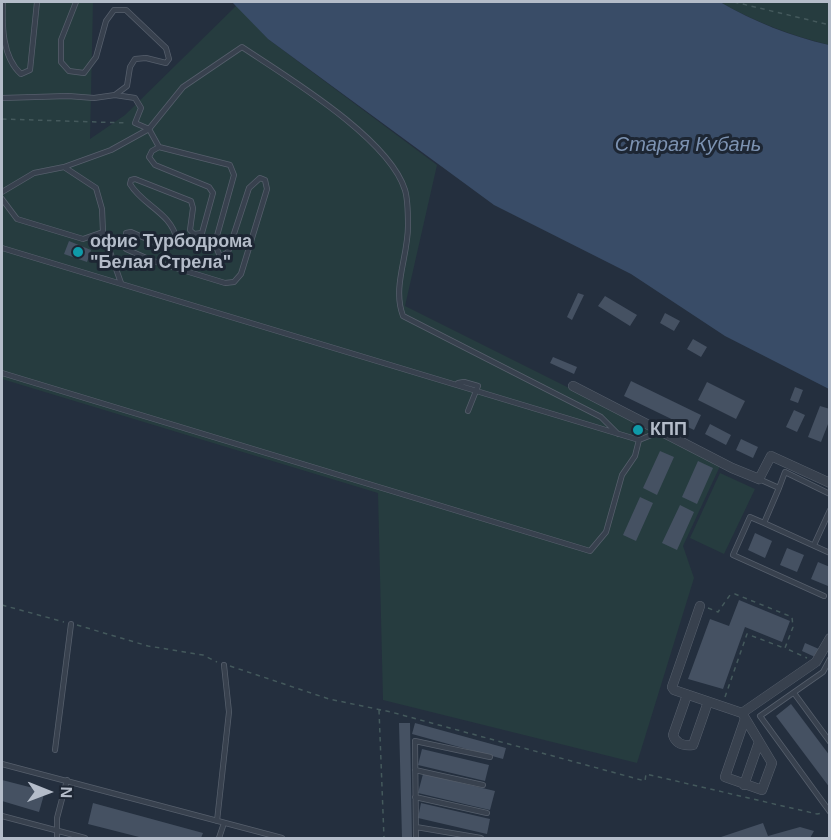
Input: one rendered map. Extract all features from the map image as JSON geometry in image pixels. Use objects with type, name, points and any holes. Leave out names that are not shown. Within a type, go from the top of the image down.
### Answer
[{"type":"street","points":[[573,386],[759,479],[771,456],[830,483]]},
{"type":"street","points":[[700,606],[672,687],[674,690],[722,706],[743,716],[772,763],[766,785],[762,790],[725,777],[743,716],[816,662],[830,638]]},
{"type":"street","points":[[687,695],[674,735],[677,742],[686,746],[693,745],[708,702]]},
{"type":"street","points":[[744,785],[759,742]]},
{"type":"lane","points":[[3,2],[2,26],[7,47],[13,67],[21,74],[30,70],[37,2]]},
{"type":"lane","points":[[76,2],[61,40],[61,62],[69,71],[84,73],[96,57],[106,21],[114,10],[126,10],[166,48],[169,59],[166,63],[146,58],[135,59],[130,67],[127,86],[116,95]]},
{"type":"lane","points":[[2,192],[34,173],[64,167],[111,150],[149,129],[183,87],[242,47],[312,95],[378,146],[405,190],[408,227],[398,301],[403,316],[601,417],[618,434]]},
{"type":"lane","points":[[2,98],[68,96],[94,98],[116,95],[135,98],[141,108],[135,123],[149,129],[159,147],[230,165],[234,175],[215,243],[220,257],[228,252],[249,188],[260,177],[265,180],[267,189],[241,274],[234,282],[225,283],[153,261],[126,249],[126,233],[131,232],[165,247],[174,245],[177,240],[175,230],[154,206],[137,196],[130,184],[131,180],[135,179],[191,201],[193,208],[190,230],[194,234],[202,233],[213,193],[209,187],[155,165],[149,158],[152,151],[159,147]]},
{"type":"lane","points":[[64,167],[96,188],[102,208],[103,232],[121,283]]},
{"type":"lane","points":[[2,199],[17,219],[83,239],[103,232]]},
{"type":"lane","points":[[2,248],[639,440],[662,431]]},
{"type":"lane","points":[[2,373],[590,551],[606,532],[622,475],[635,456],[639,440]]},
{"type":"lane","points":[[468,411],[476,390]]},
{"type":"lane","points":[[764,523],[785,472],[830,494]]},
{"type":"lane","points":[[759,479],[779,488]]},
{"type":"lane","points":[[814,545],[830,510]]},
{"type":"lane","points":[[824,596],[733,555],[750,517],[830,552]]},
{"type":"lane","points":[[55,750],[71,624]]},
{"type":"lane","points":[[829,811],[760,716],[823,672],[830,659]]},
{"type":"lane","points":[[217,821],[229,712],[224,664]]},
{"type":"lane","points":[[794,693],[830,742]]},
{"type":"lane","points":[[416,838],[415,741],[490,757]]},
{"type":"lane","points":[[2,764],[282,838]]},
{"type":"lane","points":[[416,770],[483,786]]},
{"type":"lane","points":[[57,838],[57,818],[67,780]]},
{"type":"lane","points":[[415,797],[487,813]]},
{"type":"lane","points":[[2,816],[85,838]]},
{"type":"lane","points":[[219,838],[224,823]]},
{"type":"lane","points":[[416,827],[481,838]]},
{"type":"path","points":[[734,2],[830,25]]},
{"type":"path","points":[[2,119],[135,123]]},
{"type":"path","points":[[700,606],[718,612],[730,595],[735,594],[792,616],[793,627],[785,648]]},
{"type":"path","points":[[2,604],[148,646],[202,654],[224,664],[329,699],[379,709],[645,781],[646,774],[817,814],[829,811]]},
{"type":"path","points":[[722,706],[747,634],[816,662]]},
{"type":"path","points":[[379,709],[384,838]]},
{"type":"green space","points":[[2,2],[93,2],[90,139],[125,115],[237,5],[268,39],[437,165],[405,306],[721,464],[683,546],[694,578],[637,763],[383,700],[378,493],[2,379]]},
{"type":"green space","points":[[720,2],[829,2],[829,45],[773,27]]},
{"type":"green space","points":[[720,473],[755,489],[724,554],[690,538]]},
{"type":"water","name":"Старая Кубань","points":[[232,2],[720,2],[773,28],[829,45],[829,389],[725,336],[631,274],[494,205],[268,39]]},
{"type":"building","name":"офис Турбодрома \"Белая Стрела\"","points":[[69,241],[91,250],[87,262],[64,254]]},
{"type":"building","points":[[578,293],[584,295],[572,320],[567,317]]},
{"type":"building","points":[[605,296],[637,315],[630,326],[598,306]]},
{"type":"building","points":[[665,313],[680,321],[674,331],[660,323]]},
{"type":"building","points":[[693,339],[707,347],[701,357],[687,349]]},
{"type":"building","points":[[553,357],[577,367],[574,374],[550,363]]},
{"type":"building","points":[[631,381],[701,415],[694,430],[624,396]]},
{"type":"building","points":[[707,382],[745,401],[736,419],[698,400]]},
{"type":"building","points":[[795,387],[803,390],[798,403],[790,400]]},
{"type":"building","points":[[820,406],[830,409],[830,419],[821,442],[808,437]]},
{"type":"building","points":[[794,410],[805,415],[797,432],[786,427]]},
{"type":"building","points":[[710,424],[731,435],[726,445],[705,434]]},
{"type":"building","points":[[741,439],[758,447],[753,458],[736,450]]},
{"type":"building","points":[[660,451],[674,457],[657,495],[643,488]]},
{"type":"building","points":[[698,461],[713,468],[697,504],[682,497]]},
{"type":"building","points":[[640,497],[653,503],[636,541],[623,535]]},
{"type":"building","points":[[680,505],[694,512],[677,550],[662,543]]},
{"type":"building","points":[[755,533],[772,541],[765,558],[748,550]]},
{"type":"building","points":[[787,548],[804,555],[797,572],[780,565]]},
{"type":"building","points":[[818,562],[830,567],[828,586],[811,579]]},
{"type":"building","points":[[739,600],[790,621],[782,642],[745,627],[723,689],[688,679],[710,619],[729,626]]},
{"type":"building","points":[[805,643],[819,649],[815,657],[802,651]]},
{"type":"building","points":[[791,704],[830,756],[830,788],[776,716]]},
{"type":"building","points":[[399,723],[410,723],[412,838],[402,838]]},
{"type":"building","points":[[415,723],[506,748],[503,759],[412,734]]},
{"type":"building","points":[[422,749],[489,765],[485,781],[418,765]]},
{"type":"building","points":[[423,774],[495,791],[490,810],[418,793]]},
{"type":"building","points":[[2,780],[45,791],[39,812],[2,801]]},
{"type":"building","points":[[93,803],[203,833],[201,838],[143,838],[88,824]]},
{"type":"building","points":[[421,803],[490,819],[487,834],[418,818]]},
{"type":"building","points":[[763,823],[768,836],[800,827],[814,831],[810,838],[718,838]]},
{"type":"place","name":"офис Турбодрома \"Белая Стрела\"","points":[[78,252]]},
{"type":"place","name":"КПП","points":[[638,430]]}]
